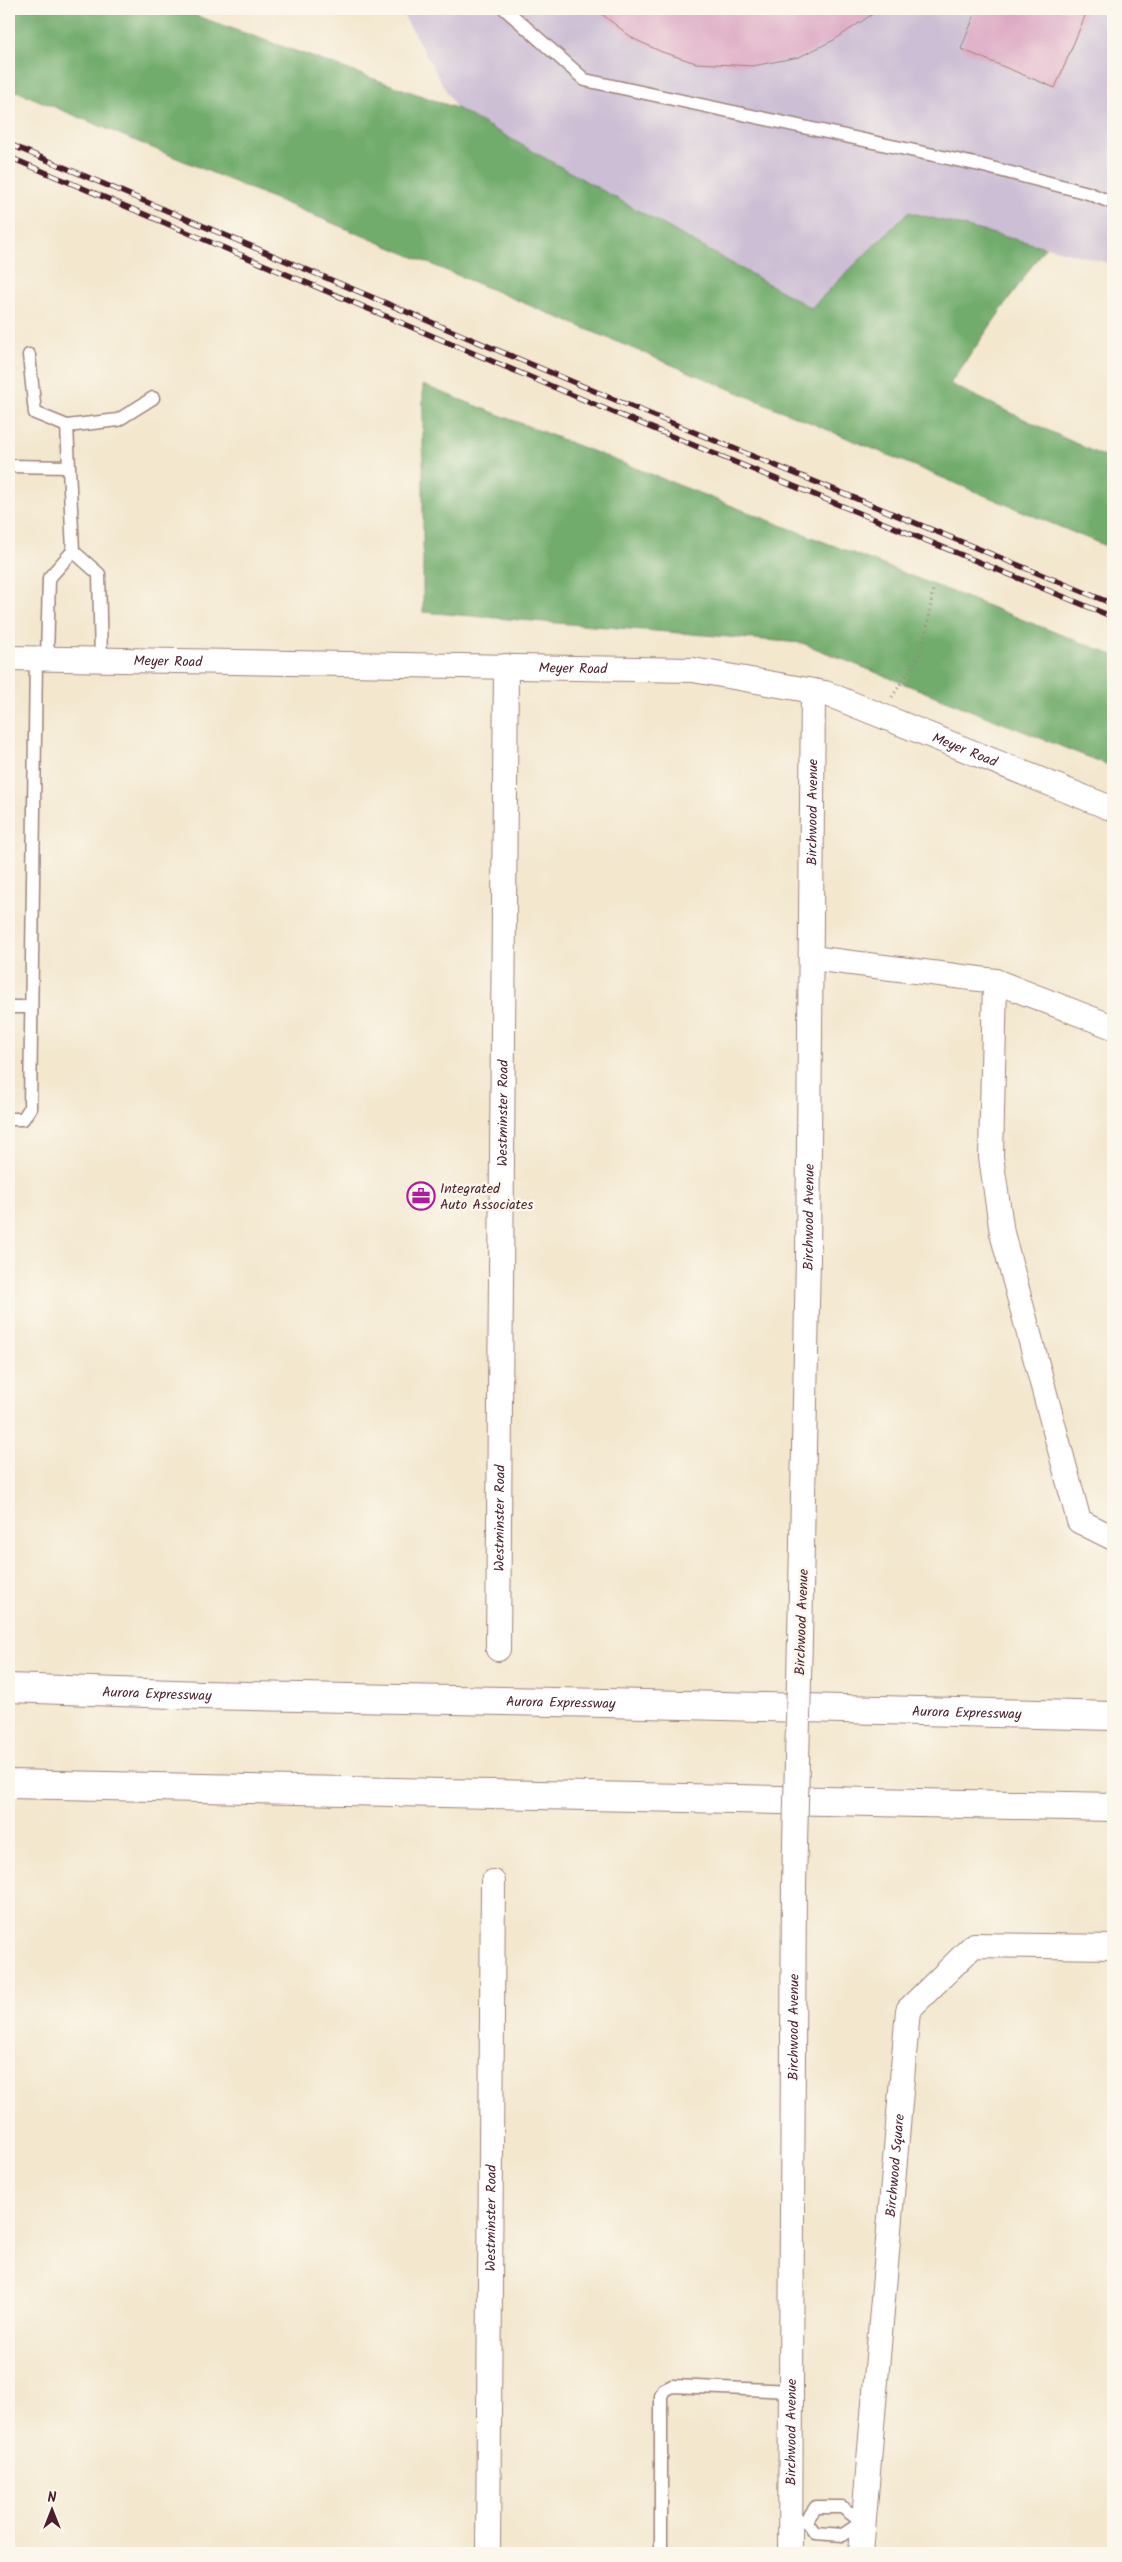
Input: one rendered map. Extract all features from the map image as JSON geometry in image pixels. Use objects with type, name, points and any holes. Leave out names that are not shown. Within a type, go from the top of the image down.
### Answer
[{"type":"highway","name":"Aurora Expressway","points":[[9,1688],[201,1695],[606,1702],[1113,1716]]},
{"type":"highway","points":[[9,1784],[1113,1807]]},
{"type":"street","name":"Meyer Road","points":[[9,658],[693,670],[825,693],[1113,809]]},
{"type":"street","name":"Westminster Road","points":[[498,1649],[506,666]]},
{"type":"street","name":"Birchwood Avenue","points":[[790,2553],[798,2520],[792,2391],[794,1885],[812,958],[813,691]]},
{"type":"street","points":[[812,958],[995,981],[1113,1027]]},
{"type":"street","points":[[995,981],[991,1156],[1002,1233],[1079,1521],[1113,1538]]},
{"type":"street","name":"Westminster Road","points":[[488,2553],[493,1882]]},
{"type":"street","name":"Birchwood Square","points":[[861,2553],[862,2522],[908,2010],[974,1945],[1113,1947]]},
{"type":"lane","points":[[505,9],[585,80],[980,165],[1088,192],[1113,203]]},
{"type":"lane","points":[[29,355],[35,413],[67,426],[118,420],[153,398]]},
{"type":"lane","points":[[9,1119],[23,1119],[30,1108],[31,1007],[42,659],[50,578],[73,551],[67,426]]},
{"type":"lane","points":[[9,466],[68,467]]},
{"type":"lane","points":[[73,551],[99,574],[101,660]]},
{"type":"lane","points":[[9,1007],[31,1007]]},
{"type":"lane","points":[[661,2553],[661,2396],[664,2390],[672,2386],[792,2391]]},
{"type":"lane","points":[[816,2507],[842,2507],[862,2522],[843,2535],[815,2533],[798,2520],[816,2507]]},
{"type":"path","points":[[880,714],[920,656],[929,620],[933,587]]},
{"type":"shaded area","points":[[400,9],[1113,9],[1113,264],[908,212],[811,308],[456,108]]},
{"type":"green space","points":[[19,9],[177,9],[456,108],[811,308],[908,212],[1045,247],[950,384],[1113,461],[1113,549],[9,88],[9,16]]},
{"type":"green space","points":[[423,385],[1113,655],[1113,767],[802,643],[423,612]]},
{"type":"building","points":[[595,9],[880,9],[834,40],[799,57],[753,66],[696,63],[662,52],[634,39]]},
{"type":"building","points":[[977,9],[1088,9],[1055,88],[961,49]]},
{"type":"railway","points":[[9,144],[618,401],[1113,604]]},
{"type":"railway","points":[[9,157],[615,413],[1113,617]]},
{"type":"place","name":"Integrated Auto Associates","points":[[421,1196]]}]
